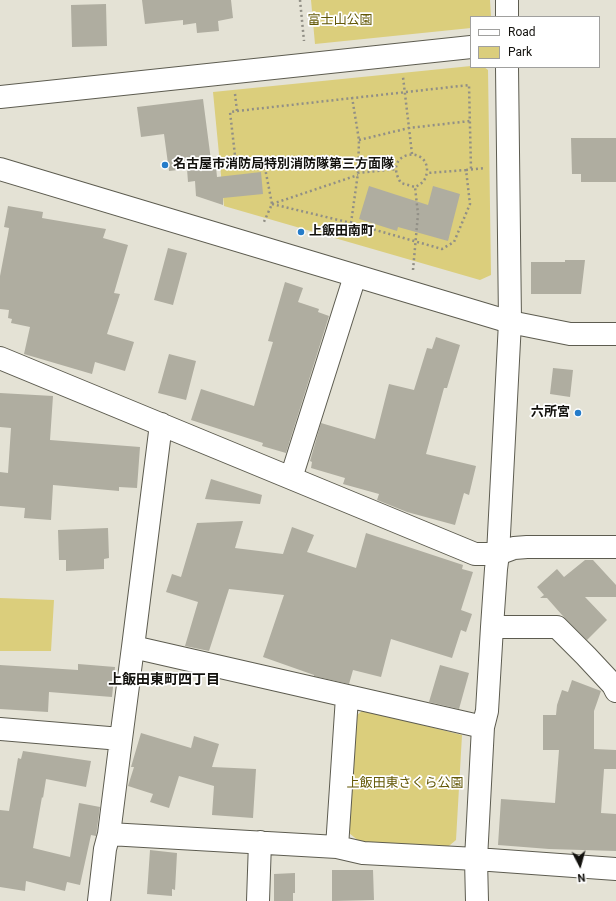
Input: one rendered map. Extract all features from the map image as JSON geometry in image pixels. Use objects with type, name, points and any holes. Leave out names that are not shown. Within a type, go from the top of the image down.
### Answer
[{"type":"street","points":[[507,0],[507,16]]},
{"type":"street","points":[[0,97],[470,47]]},
{"type":"street","points":[[477,901],[476,859],[483,727],[486,711],[498,554],[510,322],[507,68]]},
{"type":"street","points":[[0,169],[510,322],[570,334],[616,334]]},
{"type":"street","points":[[291,478],[355,276]]},
{"type":"street","points":[[0,358],[475,554],[498,554],[514,548],[527,547],[616,547]]},
{"type":"street","points":[[99,901],[105,849],[109,834],[161,424]]},
{"type":"street","points":[[492,627],[557,627],[613,685],[616,691]]},
{"type":"street","points":[[133,647],[483,727]]},
{"type":"street","points":[[337,848],[347,696]]},
{"type":"street","points":[[0,729],[121,739]]},
{"type":"street","points":[[109,834],[260,842],[337,848],[363,853],[476,859],[616,870]]},
{"type":"street","points":[[258,901],[260,842]]},
{"type":"path","points":[[300,0],[306,64]]},
{"type":"path","points":[[401,54],[412,155]]},
{"type":"path","points":[[232,72],[237,110]]},
{"type":"path","points":[[272,204],[265,168],[236,164],[230,112],[352,97],[469,85],[471,170]]},
{"type":"path","points":[[351,223],[358,174],[359,140],[352,97]]},
{"type":"path","points":[[359,140],[409,128],[470,121]]},
{"type":"path","points":[[414,154],[423,159],[427,166],[426,180],[415,187],[401,183],[396,176],[396,164],[402,157],[412,155],[414,154]]},
{"type":"path","points":[[272,204],[358,174],[396,169]]},
{"type":"path","points":[[272,204],[351,223],[442,249],[454,242],[470,204],[466,170],[427,173]]},
{"type":"path","points":[[411,292],[418,214],[415,187]]},
{"type":"green space","name":"富士山公園","points":[[311,0],[490,0],[491,16],[470,16],[470,28],[315,44]]},
{"type":"green space","points":[[470,66],[470,68],[485,68],[488,70],[491,275],[480,280],[224,206],[213,92]]},
{"type":"green space","points":[[0,598],[54,600],[51,651],[0,651]]},
{"type":"green space","name":"上飯田東さくら公園","points":[[363,710],[462,735],[456,840],[444,850],[365,846],[349,833],[356,716]]},
{"type":"building","points":[[142,0],[231,0],[233,18],[218,21],[219,31],[197,33],[196,23],[183,25],[183,20],[145,24]]},
{"type":"building","points":[[106,4],[107,46],[72,47],[71,5]]},
{"type":"building","points":[[203,99],[212,168],[216,167],[217,177],[261,172],[263,194],[223,198],[223,205],[196,196],[195,181],[188,182],[187,169],[169,171],[164,134],[141,137],[137,107]]},
{"type":"building","points":[[571,138],[616,138],[616,182],[581,182],[581,174],[572,174]]},
{"type":"building","points":[[369,186],[428,205],[433,186],[460,194],[448,241],[398,227],[397,231],[359,219]]},
{"type":"building","points":[[8,206],[43,212],[42,218],[106,229],[103,238],[128,245],[114,293],[120,294],[107,334],[134,342],[125,371],[95,362],[92,374],[24,354],[30,327],[11,323],[12,319],[8,318],[9,310],[0,309],[0,276],[9,228],[4,227]]},
{"type":"building","points":[[168,248],[187,253],[173,305],[154,300]]},
{"type":"building","points":[[565,260],[585,260],[581,294],[531,294],[531,262],[565,262]]},
{"type":"building","points":[[285,282],[303,288],[298,302],[319,309],[318,312],[329,316],[286,453],[262,446],[263,443],[191,420],[201,389],[254,406],[273,342],[268,341]]},
{"type":"building","points":[[436,337],[460,345],[447,388],[444,388],[426,454],[476,466],[469,495],[464,493],[455,525],[407,512],[377,500],[379,494],[343,484],[345,478],[311,468],[312,462],[310,461],[321,423],[375,439],[389,384],[414,390],[427,348],[432,349]]},
{"type":"building","points":[[169,354],[196,361],[186,400],[158,393]]},
{"type":"building","points":[[553,368],[573,370],[570,397],[550,394]]},
{"type":"building","points":[[0,393],[53,396],[50,440],[140,447],[137,488],[119,487],[119,491],[53,485],[51,520],[24,518],[25,508],[0,506],[0,472],[8,473],[11,428],[0,427]]},
{"type":"building","points":[[211,479],[262,495],[260,504],[205,499]]},
{"type":"building","points":[[243,521],[235,548],[283,554],[292,527],[314,535],[307,552],[356,568],[366,533],[463,565],[462,569],[473,572],[461,610],[472,614],[466,632],[461,630],[452,658],[391,639],[381,677],[353,670],[349,684],[314,676],[263,657],[284,595],[229,589],[209,651],[185,646],[198,602],[166,592],[172,574],[181,577],[197,523]]},
{"type":"building","points":[[108,528],[109,558],[104,559],[104,569],[66,571],[66,560],[59,560],[58,530]]},
{"type":"building","points":[[585,560],[593,560],[616,585],[616,597],[585,597],[607,620],[587,640],[547,598],[540,598],[544,595],[537,587],[557,569],[564,577]]},
{"type":"building","points":[[78,664],[115,667],[112,697],[49,692],[48,712],[0,709],[0,665],[78,670]]},
{"type":"building","points":[[440,665],[469,673],[459,709],[429,702]]},
{"type":"building","points":[[572,680],[601,691],[594,711],[594,749],[616,750],[616,769],[604,769],[601,813],[616,814],[616,851],[549,849],[498,845],[501,799],[555,803],[559,750],[543,750],[543,715],[556,715],[557,705],[562,690],[568,692]]},
{"type":"building","points":[[141,733],[191,748],[194,736],[219,744],[212,767],[256,769],[253,818],[212,815],[214,786],[179,776],[169,808],[150,802],[153,794],[128,786],[134,767],[131,767]]},
{"type":"building","points":[[23,751],[91,761],[86,787],[46,779],[43,798],[42,797],[33,848],[70,857],[79,803],[100,807],[96,836],[91,835],[80,885],[67,882],[65,891],[26,881],[25,891],[0,887],[0,810],[9,811],[18,758],[21,759]]},
{"type":"building","points":[[150,850],[177,853],[175,890],[172,889],[172,896],[147,894]]},
{"type":"building","points":[[332,870],[373,870],[374,900],[332,901]]},
{"type":"building","points":[[295,873],[295,893],[293,893],[293,901],[274,901],[274,874]]},
{"type":"place","name":"名古屋市消防局特別消防隊第三方面隊","points":[[165,165]]},
{"type":"place","name":"上飯田南町","points":[[301,232]]},
{"type":"place","name":"六所宮","points":[[578,413]]},
{"type":"district","name":"上飯田東町四丁目","points":[[164,680]]}]
